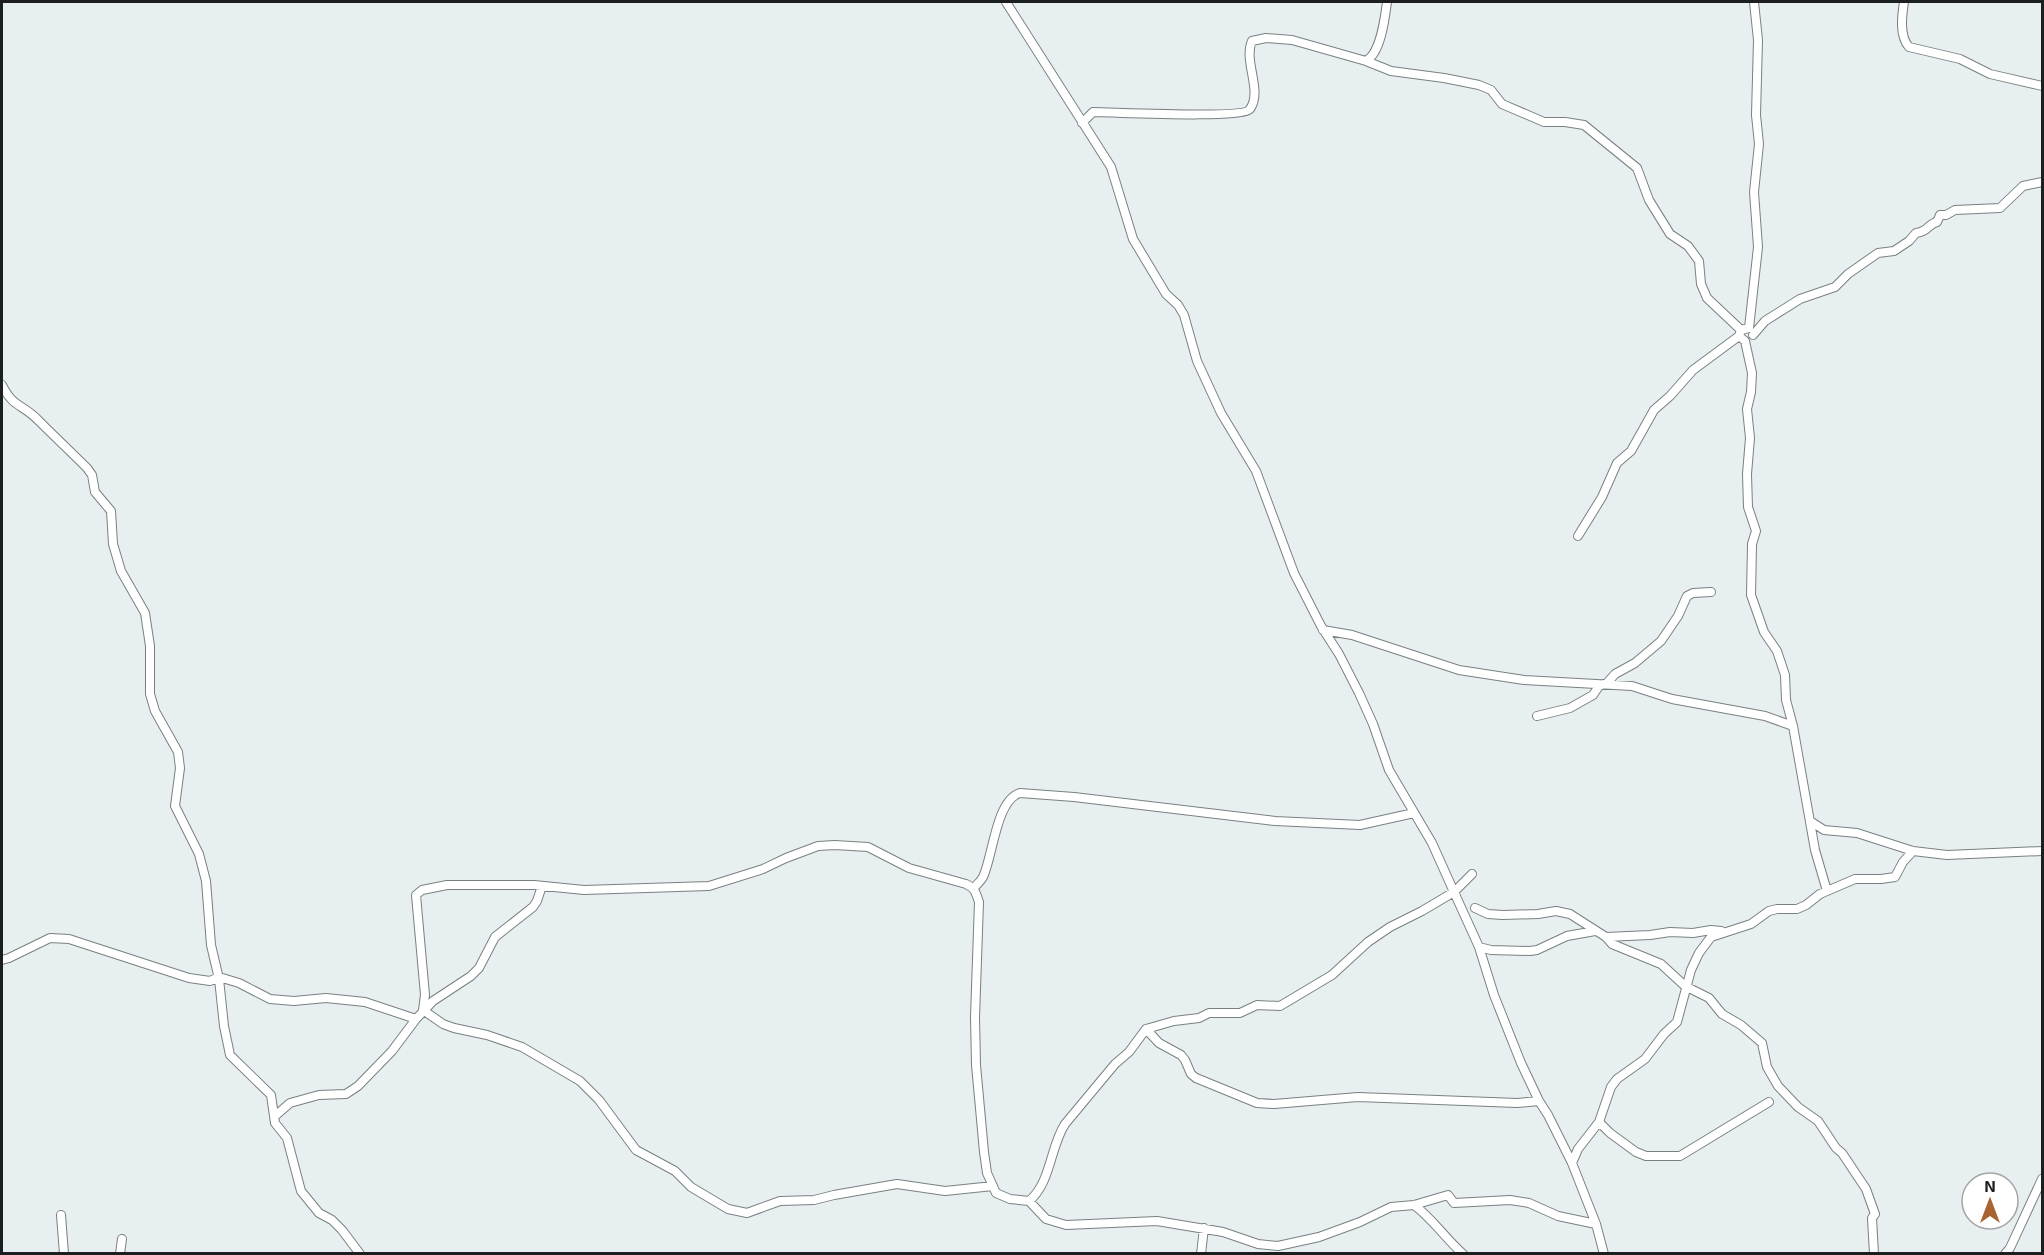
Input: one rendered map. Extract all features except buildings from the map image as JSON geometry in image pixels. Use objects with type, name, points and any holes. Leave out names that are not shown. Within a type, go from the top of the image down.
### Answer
[{"type":"street","points":[[1006,2],[1111,167],[1133,239],[1166,294],[1178,305],[1184,315],[1197,361],[1221,413],[1256,471],[1294,573],[1364,703],[1385,762],[1432,843],[1479,947],[1494,994],[1539,1101],[1572,1163],[1596,1224],[1604,1254]]},
{"type":"street","points":[[1366,61],[1374,56],[1385,23],[1387,2]]},
{"type":"street","points":[[1754,2],[1758,40],[1756,115],[1759,144],[1754,192],[1758,247],[1746,334],[1752,373],[1747,409],[1750,438],[1747,474],[1748,507],[1756,531],[1752,544],[1751,596],[1764,632],[1777,651],[1785,675],[1786,700],[1793,726],[1819,867],[1827,891]]},
{"type":"street","points":[[1904,2],[1903,32],[1909,47],[1960,59],[1990,74],[2043,86]]},
{"type":"street","points":[[1082,123],[1093,112],[1220,115],[1246,113],[1250,110],[1255,98],[1249,48],[1252,41],[1258,38],[1292,40],[1366,61],[1391,72],[1444,78],[1479,85],[1491,90],[1502,104],[1523,114],[1544,122],[1584,125],[1637,168],[1649,200],[1670,234],[1688,246],[1699,261],[1701,285],[1707,298],[1746,334]]},
{"type":"street","points":[[1578,536],[1602,497],[1617,463],[1631,451],[1654,410],[1671,396],[1693,370],[1800,299],[1835,286],[1848,274],[1878,254],[1894,251],[1909,242],[1916,233],[1929,229],[1933,223],[1937,222],[1940,215],[1946,215],[1955,210],[2000,208],[2023,186],[2043,182]]},
{"type":"street","points":[[2,385],[10,401],[39,420],[87,468],[92,475],[95,492],[111,511],[113,544],[118,563],[125,580],[145,613],[151,654],[150,694],[155,711],[178,752],[180,768],[175,806],[202,866],[209,906],[211,945],[219,977],[224,1026],[230,1055],[271,1095],[275,1123],[286,1138],[301,1191],[319,1213],[332,1220],[342,1230],[360,1254]]},
{"type":"street","points":[[1538,716],[1570,708],[1593,695],[1599,686],[1635,663],[1661,641],[1673,624],[1687,596],[1693,593],[1711,592]]},
{"type":"street","points":[[1323,630],[1352,635],[1459,670],[1524,680],[1632,686],[1680,700],[1765,716],[1793,726]]},
{"type":"street","points":[[974,888],[983,877],[1008,800],[1020,792],[1074,796],[1148,807],[1286,822],[1360,825],[1414,813]]},
{"type":"street","points":[[1810,821],[1824,830],[1857,833],[1913,850],[1967,855],[2043,851]]},
{"type":"street","points":[[423,1010],[425,995],[416,898],[417,893],[422,890],[447,885],[510,884],[584,890],[709,886],[763,869],[818,846],[835,845],[868,847],[909,868],[974,888]]},
{"type":"street","points":[[1572,1163],[1584,1141],[1599,1122],[1611,1087],[1617,1079],[1645,1059],[1664,1034],[1677,1022],[1682,1008],[1685,986],[1704,944],[1711,937],[1751,924],[1769,911],[1797,909],[1827,891],[1855,879],[1895,877],[1913,850]]},
{"type":"street","points":[[1029,1201],[1040,1189],[1058,1135],[1065,1124],[1115,1064],[1129,1052],[1146,1029],[1174,1021],[1199,1018],[1209,1013],[1240,1013],[1257,1005],[1280,1006],[1332,975],[1368,942],[1390,927],[1454,892],[1472,874]]},
{"type":"street","points":[[275,1116],[290,1103],[319,1095],[346,1094],[358,1086],[392,1051],[423,1010],[479,968],[495,937],[533,907],[542,886]]},
{"type":"street","points":[[974,888],[979,902],[975,1017],[976,1065],[987,1173],[996,1193],[1001,1196],[1029,1201],[1046,1219],[1066,1225],[1157,1221],[1223,1232],[1267,1246],[1278,1246],[1320,1237],[1391,1207],[1414,1205],[1448,1195],[1454,1203],[1511,1200],[1529,1203],[1558,1216],[1596,1224]]},
{"type":"street","points":[[1475,908],[1488,914],[1503,915],[1556,911],[1570,914],[1606,937],[1612,944],[1661,964],[1685,986],[1708,998],[1722,1014],[1742,1025],[1762,1043],[1767,1067],[1778,1086],[1798,1107],[1818,1121],[1836,1148],[1856,1171],[1870,1198],[1875,1214],[1872,1218],[1874,1254]]},
{"type":"street","points":[[1606,937],[1711,930],[1724,932]]},
{"type":"street","points":[[1479,947],[1491,950],[1530,951],[1567,936],[1595,931]]},
{"type":"street","points":[[2,960],[50,938],[69,939],[189,978],[210,981],[219,977],[239,983],[270,999],[326,998],[365,1002],[416,1019]]},
{"type":"street","points":[[423,1010],[443,1024],[522,1047],[580,1081],[600,1100],[636,1150],[675,1171],[691,1187],[728,1209],[747,1213],[780,1201],[826,1198],[897,1184],[945,1191],[993,1186]]},
{"type":"street","points":[[1146,1029],[1159,1043],[1181,1055],[1191,1074],[1196,1078],[1257,1103],[1294,1103],[1358,1097],[1517,1103],[1539,1101]]},
{"type":"street","points":[[1599,1122],[1636,1152],[1646,1156],[1680,1156],[1769,1102]]},
{"type":"street","points":[[2005,1254],[2043,1179]]},
{"type":"street","points":[[1414,1205],[1435,1223],[1462,1254]]},
{"type":"street","points":[[61,1215],[64,1254]]},
{"type":"street","points":[[1201,1254],[1204,1228]]},
{"type":"street","points":[[120,1254],[122,1239]]}]
